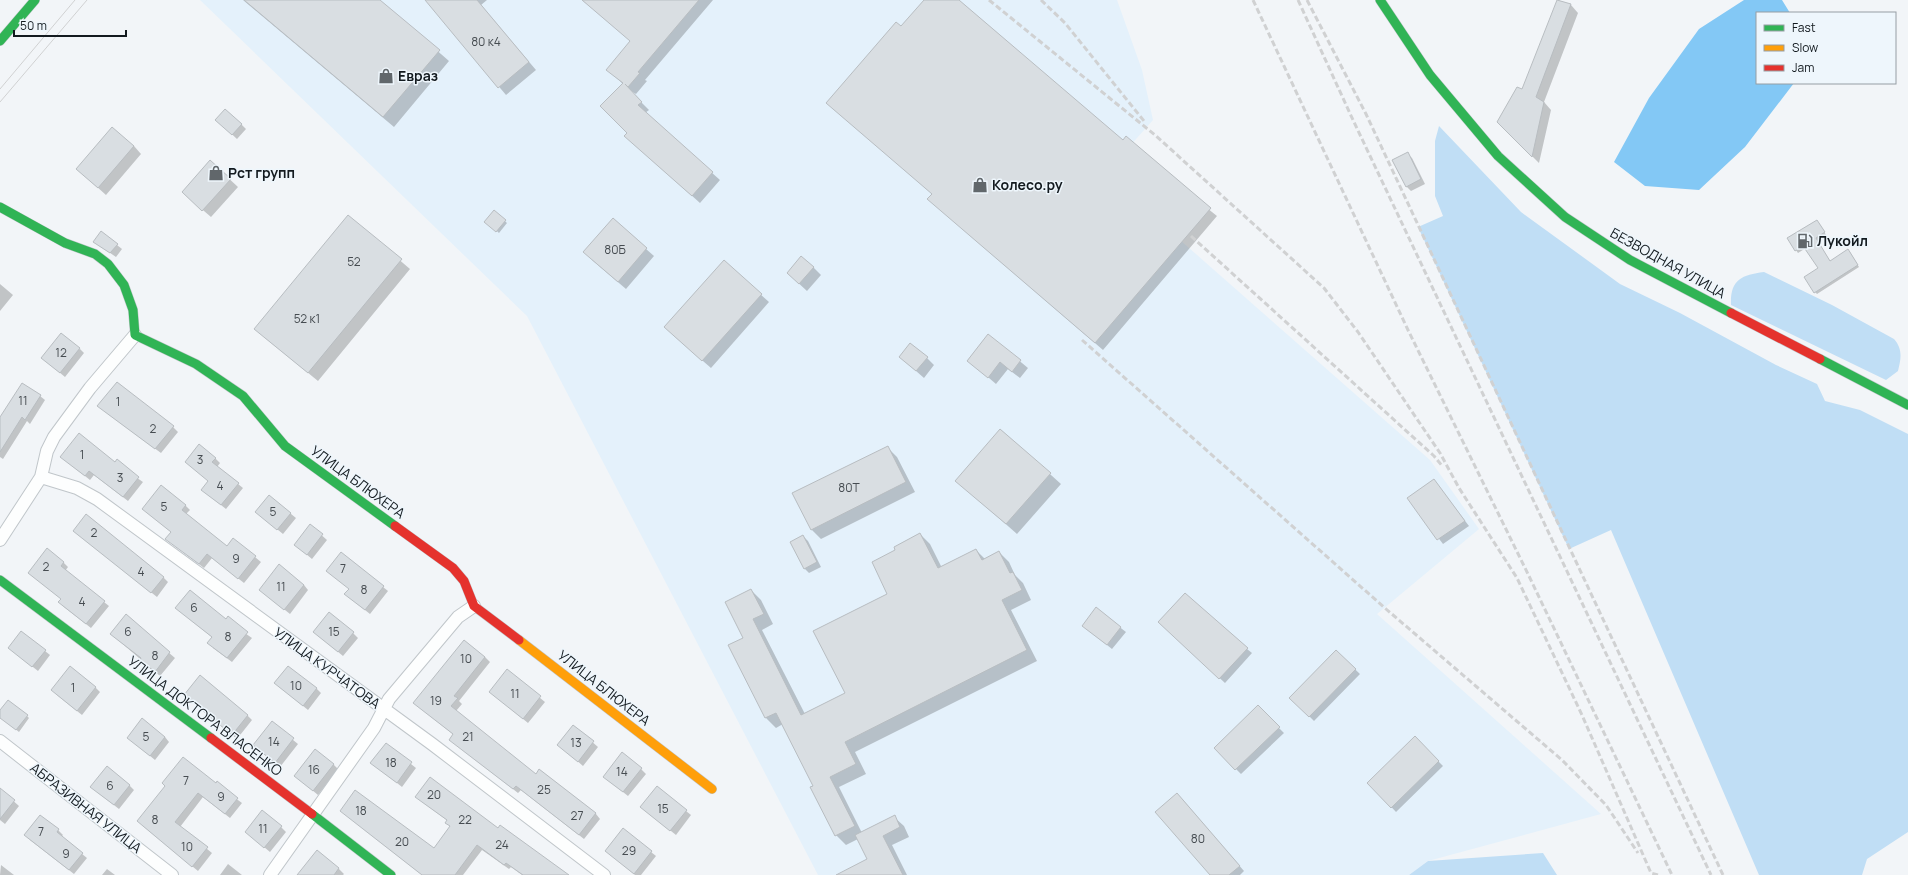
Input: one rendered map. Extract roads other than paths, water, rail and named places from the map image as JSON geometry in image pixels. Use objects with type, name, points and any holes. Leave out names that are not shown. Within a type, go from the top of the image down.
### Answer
[{"type":"street","points":[[0,40],[35,0]]},
{"type":"street","name":"БЕЗВОДНАЯ УЛИЦА","points":[[1380,0],[1430,75],[1498,156],[1565,217],[1630,260],[1908,405]]},
{"type":"street","points":[[0,207],[64,243],[95,254],[108,264],[124,285],[133,310],[135,334],[90,388],[54,437],[47,451],[41,477],[0,540]]},
{"type":"street","name":"УЛИЦА БЛЮХЕРА","points":[[135,334],[196,364],[243,396],[285,446],[453,568],[464,581],[474,606],[712,789]]},
{"type":"street","name":"УЛИЦА КУРЧАТОВА","points":[[41,477],[77,488],[97,499],[383,709],[604,875]]},
{"type":"street","name":"УЛИЦА ДОКТОРА ВЛАСЕНКО","points":[[0,580],[391,875]]},
{"type":"street","points":[[270,875],[374,728],[383,709],[458,617],[474,606]]},
{"type":"street","name":"АБРАЗИВНАЯ УЛИЦА","points":[[0,741],[172,875]]},
{"type":"water","points":[[1744,0],[1782,0],[1789,12],[1756,12],[1756,84],[1793,84],[1745,147],[1699,190],[1645,186],[1614,162],[1649,98],[1699,29]]},
{"type":"tram line","points":[[0,89],[75,0]]},
{"type":"tram line","points":[[0,102],[87,0]]},
{"type":"railway","points":[[989,0],[1155,135],[1324,288],[1358,332],[1440,453],[1459,488],[1517,578],[1582,715],[1651,873],[1658,875]]},
{"type":"railway","points":[[1041,0],[1065,23],[1144,121]]},
{"type":"railway","points":[[1253,0],[1408,330],[1528,574],[1672,875]]},
{"type":"railway","points":[[1298,0],[1353,120],[1711,875]]},
{"type":"railway","points":[[1307,0],[1366,114],[1723,875]]},
{"type":"railway","points":[[1191,236],[1434,456],[1443,467]]},
{"type":"railway","points":[[1082,340],[1386,609],[1562,760],[1606,805],[1638,853]]},
{"type":"place","name":"Евраз","points":[[386,76]]},
{"type":"place","name":"Рст групп","points":[[216,173]]},
{"type":"place","name":"Колесо.ру","points":[[980,185]]},
{"type":"place","name":"Лукойл","points":[[1805,241]]}]
